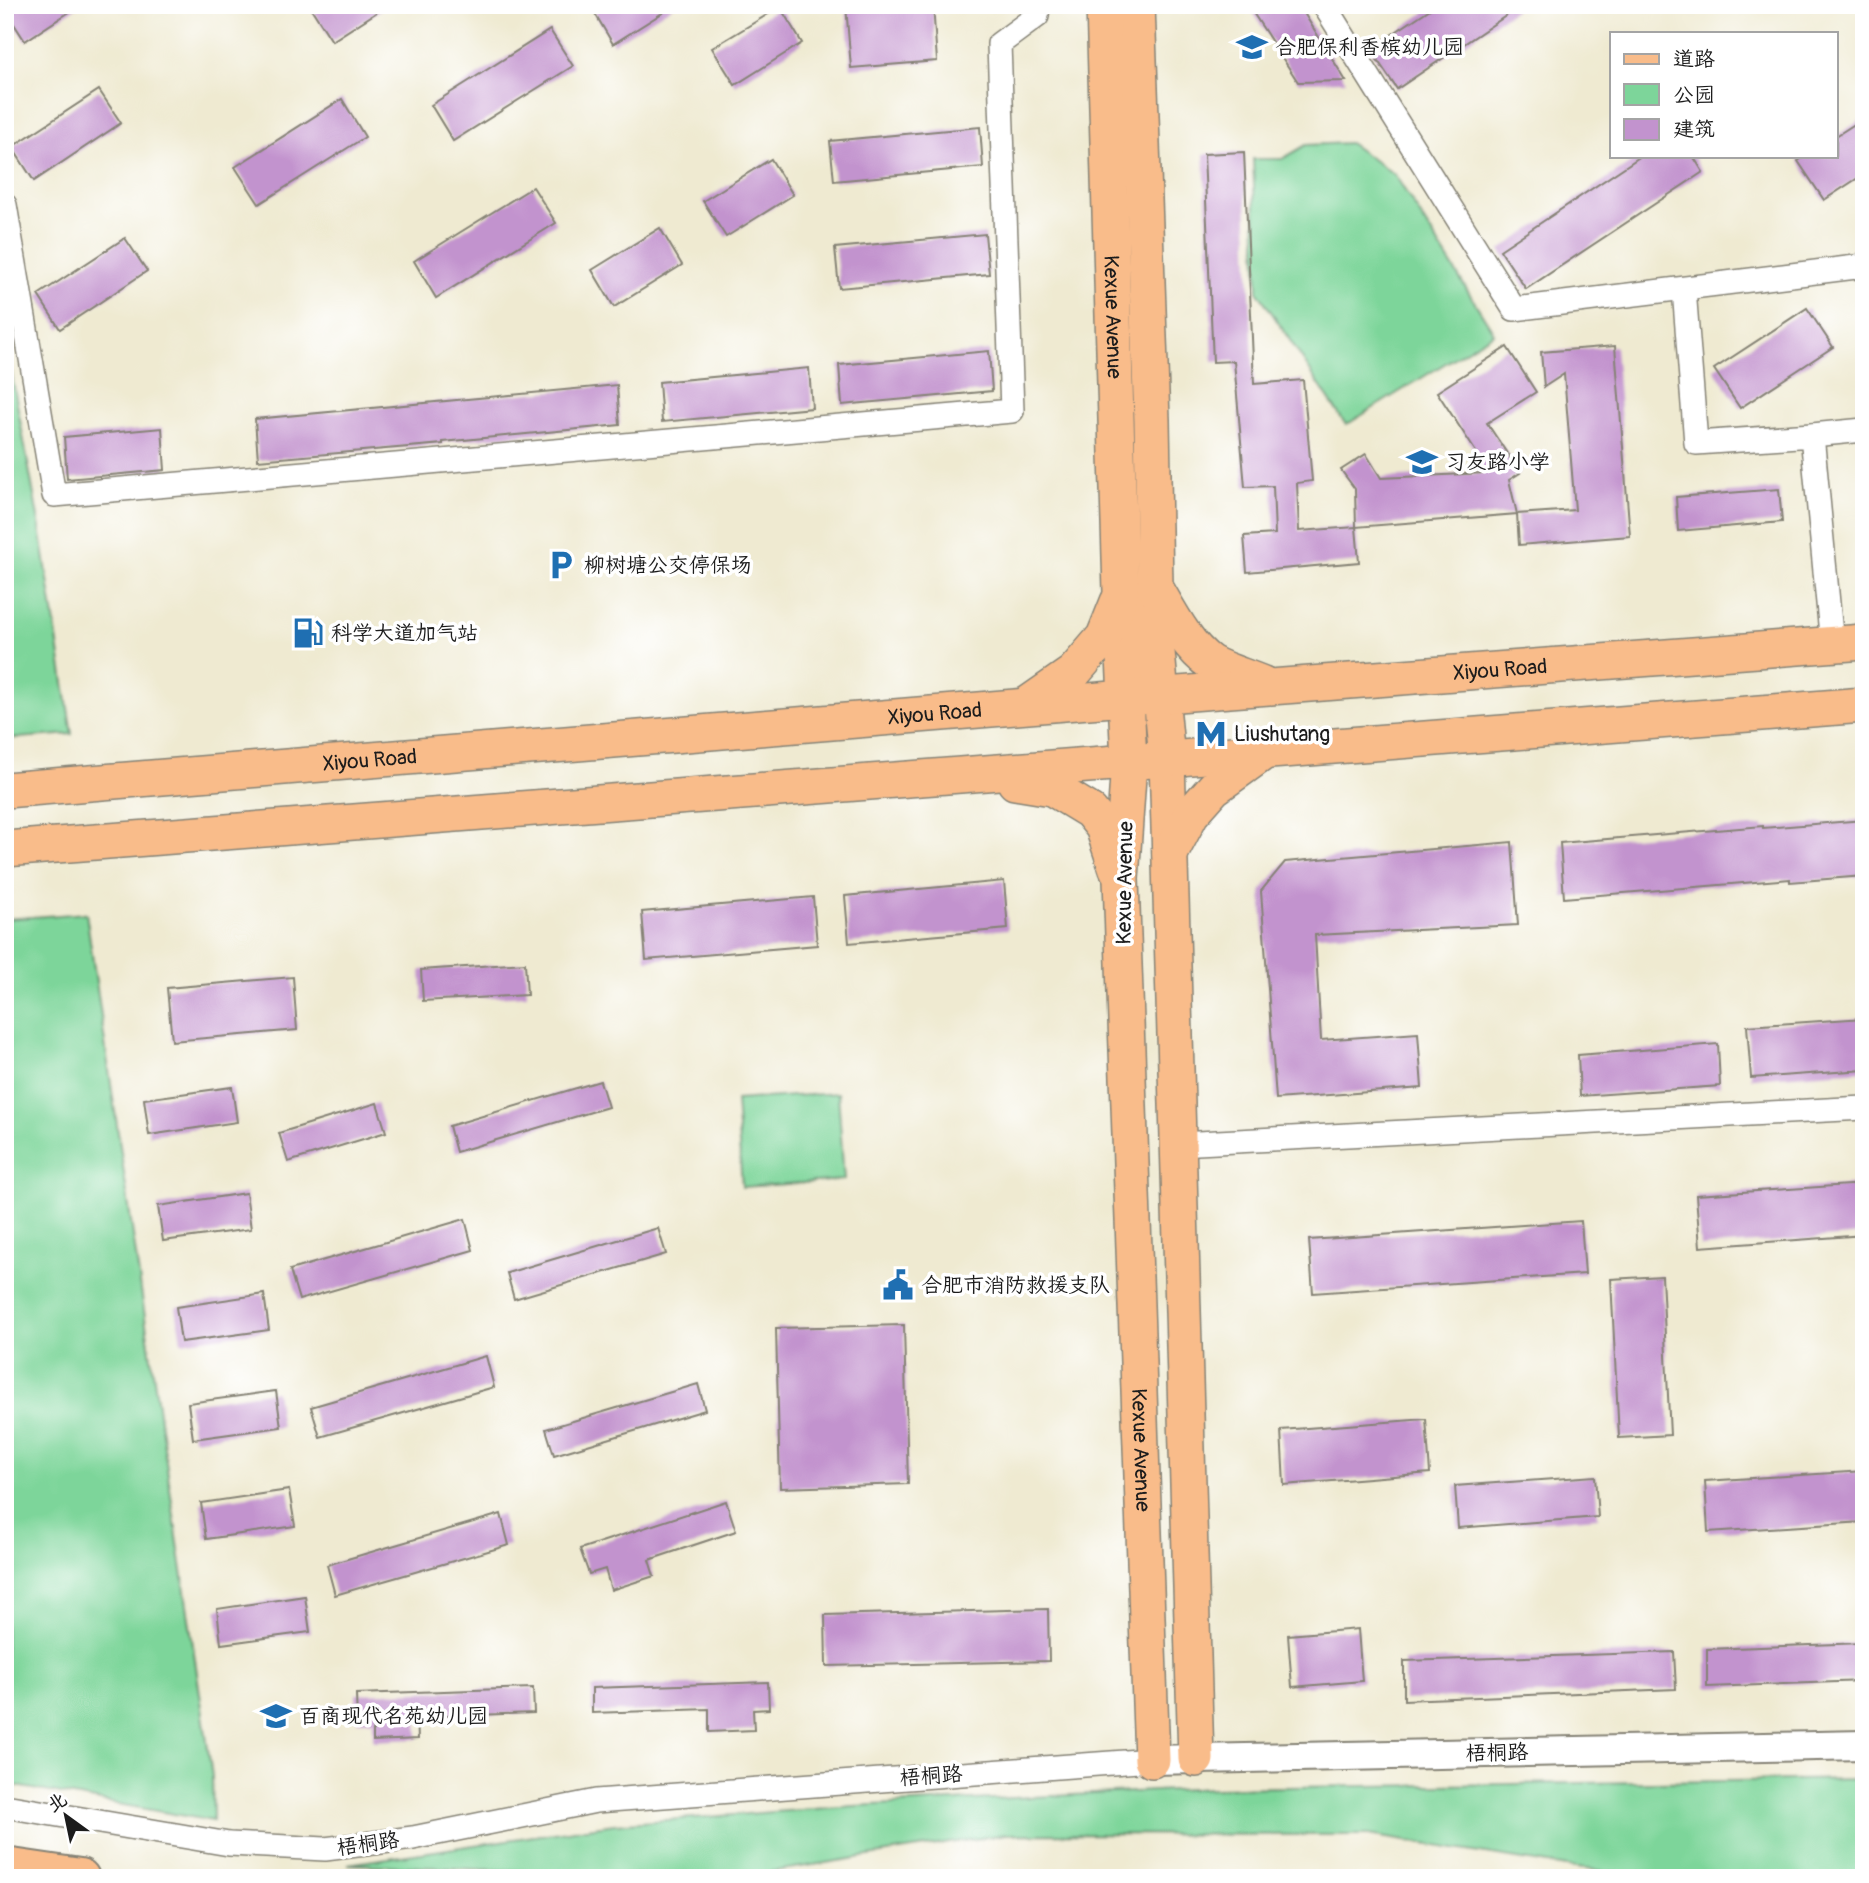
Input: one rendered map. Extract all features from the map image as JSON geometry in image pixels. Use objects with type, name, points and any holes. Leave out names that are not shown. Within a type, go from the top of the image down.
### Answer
[{"type":"highway","points":[[5,1867],[80,1878]]},
{"type":"main road","name":"Kexue Avenue","points":[[1104,5],[1138,589],[1156,641],[1167,759],[1196,1759]]},
{"type":"main road","name":"Kexue Avenue","points":[[1137,5],[1152,420],[1138,589],[1125,698],[1129,762],[1121,879],[1152,1760]]},
{"type":"main road","points":[[1025,706],[1074,672],[1104,637],[1138,589],[1177,625],[1211,662],[1269,686]]},
{"type":"main road","name":"Xiyou Road","points":[[5,790],[1269,686],[1848,643]]},
{"type":"main road","points":[[5,849],[1864,705]]},
{"type":"main road","points":[[1170,854],[1191,814],[1214,788],[1264,752]]},
{"type":"main road","points":[[974,774],[1052,788],[1090,811],[1103,827],[1121,879]]},
{"type":"street","points":[[5,205],[54,495],[1012,411],[999,44],[1037,16],[1038,5]]},
{"type":"street","points":[[1324,5],[1514,310],[1864,266]]},
{"type":"street","points":[[1684,289],[1696,443],[1864,430]]},
{"type":"street","points":[[1812,436],[1848,643]]},
{"type":"street","points":[[1178,1144],[1864,1108]]},
{"type":"street","name":"梧桐路","points":[[5,1806],[229,1844],[325,1849],[413,1838],[596,1801],[1152,1760],[1864,1745]]},
{"type":"green space","points":[[1349,143],[1395,175],[1494,333],[1346,425],[1258,292],[1253,159],[1282,159],[1306,145]]},
{"type":"green space","points":[[5,339],[40,528],[72,734],[5,739]]},
{"type":"green space","points":[[86,913],[212,1776],[213,1821],[5,1784],[5,919]]},
{"type":"green space","points":[[838,1093],[844,1180],[742,1187],[736,1100]]},
{"type":"green space","points":[[1864,1779],[1864,1878],[1667,1878],[1567,1867],[1368,1835],[1006,1834],[732,1878],[348,1864],[614,1824],[854,1806],[1214,1788]]},
{"type":"building","points":[[5,5],[80,5],[25,41],[5,10]]},
{"type":"building","points":[[309,5],[388,5],[332,41]]},
{"type":"building","points":[[590,5],[675,5],[613,44]]},
{"type":"building","points":[[846,5],[933,5],[937,61],[851,68]]},
{"type":"building","points":[[1248,5],[1299,5],[1346,81],[1298,82]]},
{"type":"building","points":[[1436,5],[1522,5],[1397,89],[1370,49]]},
{"type":"building","points":[[780,7],[802,43],[735,85],[712,48]]},
{"type":"building","points":[[550,30],[573,66],[453,141],[431,105]]},
{"type":"building","points":[[99,90],[121,123],[34,181],[12,147]]},
{"type":"building","points":[[342,99],[365,137],[259,204],[235,167]]},
{"type":"building","points":[[1864,118],[1864,174],[1824,200],[1798,161],[1803,158],[1838,158],[1838,135]]},
{"type":"building","points":[[980,127],[983,167],[834,181],[830,141]]},
{"type":"building","points":[[1244,152],[1254,384],[1303,380],[1312,481],[1297,483],[1299,531],[1356,527],[1359,562],[1247,572],[1244,536],[1275,534],[1273,486],[1245,487],[1234,361],[1213,362],[1204,154]]},
{"type":"building","points":[[1638,158],[1694,158],[1703,172],[1526,289],[1500,250]]},
{"type":"building","points":[[771,159],[793,195],[726,237],[703,201]]},
{"type":"building","points":[[533,187],[556,223],[436,298],[414,261]]},
{"type":"building","points":[[660,228],[682,265],[614,307],[592,270]]},
{"type":"building","points":[[985,234],[989,274],[839,288],[835,248]]},
{"type":"building","points":[[125,238],[147,271],[60,329],[38,295]]},
{"type":"building","points":[[1807,308],[1833,347],[1740,408],[1714,369]]},
{"type":"building","points":[[1615,346],[1630,536],[1519,545],[1517,514],[1575,510],[1564,374],[1544,387],[1541,352]]},
{"type":"building","points":[[1507,347],[1536,392],[1487,423],[1520,473],[1509,480],[1517,514],[1356,527],[1355,489],[1341,470],[1366,454],[1381,478],[1485,473],[1473,454],[1476,452],[1437,392]]},
{"type":"building","points":[[989,351],[992,391],[842,405],[839,365]]},
{"type":"building","points":[[809,368],[812,408],[662,422],[659,382]]},
{"type":"building","points":[[617,385],[620,425],[258,460],[255,419]]},
{"type":"building","points":[[162,428],[165,470],[67,479],[64,437]]},
{"type":"building","points":[[1779,489],[1782,522],[1678,531],[1676,497]]},
{"type":"building","points":[[1864,820],[1864,876],[1790,882],[1790,879],[1564,898],[1560,843]]},
{"type":"building","points":[[1512,842],[1518,925],[1315,935],[1321,1040],[1418,1033],[1422,1088],[1276,1099],[1261,891],[1285,862]]},
{"type":"building","points":[[1004,881],[1008,929],[849,943],[845,896]]},
{"type":"building","points":[[813,897],[817,945],[646,960],[642,912]]},
{"type":"building","points":[[525,963],[527,995],[423,1001],[421,970]]},
{"type":"building","points":[[293,977],[297,1030],[172,1041],[167,988]]},
{"type":"building","points":[[1864,1018],[1864,1070],[1751,1078],[1747,1026]]},
{"type":"building","points":[[1718,1044],[1720,1086],[1580,1096],[1578,1055]]},
{"type":"building","points":[[600,1081],[608,1107],[456,1152],[449,1126]]},
{"type":"building","points":[[232,1087],[237,1122],[149,1135],[144,1099]]},
{"type":"building","points":[[377,1103],[386,1132],[288,1162],[279,1133]]},
{"type":"building","points":[[1864,1184],[1864,1235],[1700,1247],[1696,1195]]},
{"type":"building","points":[[246,1193],[251,1229],[163,1241],[158,1206]]},
{"type":"building","points":[[465,1219],[473,1250],[299,1300],[290,1270]]},
{"type":"building","points":[[1581,1221],[1585,1274],[1313,1293],[1309,1240]]},
{"type":"building","points":[[658,1228],[666,1254],[514,1299],[507,1273]]},
{"type":"building","points":[[1662,1276],[1670,1435],[1619,1438],[1611,1279]]},
{"type":"building","points":[[264,1294],[269,1330],[181,1342],[176,1307]]},
{"type":"building","points":[[904,1325],[908,1484],[780,1488],[776,1328]]},
{"type":"building","points":[[486,1356],[494,1387],[320,1437],[311,1407]]},
{"type":"building","points":[[698,1384],[705,1410],[554,1455],[546,1429]]},
{"type":"building","points":[[276,1391],[281,1427],[193,1439],[188,1403]]},
{"type":"building","points":[[1426,1419],[1430,1473],[1284,1485],[1281,1430]]},
{"type":"building","points":[[1864,1471],[1864,1522],[1708,1532],[1705,1481]]},
{"type":"building","points":[[1595,1476],[1598,1517],[1458,1528],[1455,1486]]},
{"type":"building","points":[[289,1490],[295,1526],[206,1539],[201,1503]]},
{"type":"building","points":[[726,1501],[736,1531],[649,1560],[654,1576],[611,1590],[605,1569],[589,1574],[580,1549]]},
{"type":"building","points":[[501,1514],[509,1545],[335,1595],[327,1565]]},
{"type":"building","points":[[305,1596],[310,1632],[221,1644],[217,1609]]},
{"type":"building","points":[[1048,1609],[1049,1661],[826,1666],[825,1615]]},
{"type":"building","points":[[1358,1629],[1362,1681],[1292,1687],[1288,1635]]},
{"type":"building","points":[[1864,1643],[1864,1681],[1707,1687],[1707,1649]]},
{"type":"building","points":[[1674,1652],[1676,1689],[1404,1700],[1404,1661]]},
{"type":"building","points":[[768,1682],[769,1709],[753,1710],[754,1730],[709,1732],[709,1709],[592,1713],[592,1688]]},
{"type":"building","points":[[533,1688],[534,1713],[417,1717],[418,1739],[373,1741],[373,1721],[357,1721],[356,1694]]},
{"type":"place","name":"合肥保利香槟幼儿园","points":[[1252,47]]},
{"type":"place","name":"习友路小学","points":[[1422,462]]},
{"type":"place","name":"柳树塘公交停保场","points":[[561,565]]},
{"type":"place","name":"科学大道加气站","points":[[308,633]]},
{"type":"place","name":"Liushutang","points":[[1211,734]]},
{"type":"place","name":"合肥市消防救援支队","points":[[898,1285]]},
{"type":"place","name":"百商现代名苑幼儿园","points":[[276,1716]]}]
